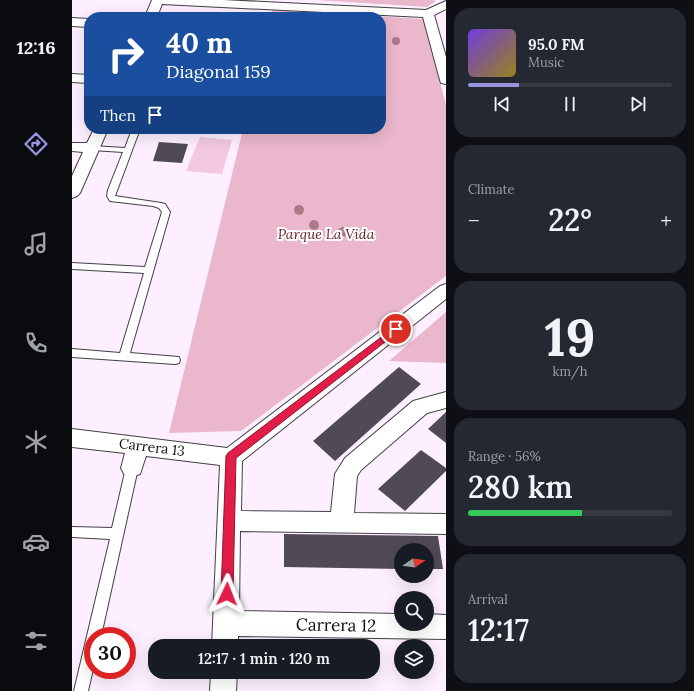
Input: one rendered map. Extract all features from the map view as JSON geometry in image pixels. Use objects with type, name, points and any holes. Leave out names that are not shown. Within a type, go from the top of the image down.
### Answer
[{"type":"street","points":[[153,12],[158,0],[428,14],[446,4]]},
{"type":"street","points":[[428,14],[446,80]]},
{"type":"street","points":[[72,22],[84,23]]},
{"type":"street","points":[[72,78],[84,79]]},
{"type":"street","points":[[72,193],[99,134]]},
{"type":"street","points":[[72,147],[92,148]]},
{"type":"street","points":[[225,635],[231,456],[446,290]]},
{"type":"street","points":[[342,523],[345,479],[346,474],[353,464],[420,407],[446,400]]},
{"type":"street","name":"Carrera 13","points":[[72,438],[231,456]]},
{"type":"street","points":[[132,468],[138,446]]},
{"type":"street","points":[[229,521],[342,523],[442,519]]},
{"type":"street","name":"Carrera 12","points":[[225,635],[446,627]]},
{"type":"street","points":[[223,691],[224,679]]},
{"type":"lane","points":[[124,356],[166,212],[162,206],[155,204],[121,202],[113,199],[111,196],[126,150],[134,134]]},
{"type":"lane","points":[[92,148],[126,150]]},
{"type":"lane","points":[[72,266],[149,270]]},
{"type":"lane","points":[[72,353],[175,360]]},
{"type":"lane","points":[[96,627],[132,468]]},
{"type":"lane","points":[[72,532],[118,534]]},
{"type":"lane","points":[[81,691],[84,678]]},
{"type":"green space","points":[[316,0],[433,0],[436,1],[427,7]]},
{"type":"green space","name":"Parque La Vida","points":[[272,10],[306,12],[272,12]]},
{"type":"green space","name":"Parque La Vida","points":[[386,17],[423,19],[446,105],[446,276],[241,431],[169,433],[242,134],[386,134]]},
{"type":"green space","points":[[446,312],[446,363],[389,361]]},
{"type":"shaded area","points":[[200,137],[232,140],[222,174],[186,171]]},
{"type":"building","points":[[159,142],[188,144],[182,163],[153,161]]},
{"type":"building","points":[[399,367],[421,384],[335,461],[313,441]]},
{"type":"building","points":[[446,412],[446,443],[428,429]]},
{"type":"building","points":[[421,450],[446,468],[446,471],[405,511],[378,489]]},
{"type":"building","points":[[284,534],[438,536],[443,569],[434,569],[434,543],[394,543],[394,569],[284,567]]},
{"type":"route","points":[[227,594],[231,456],[396,329]]}]
